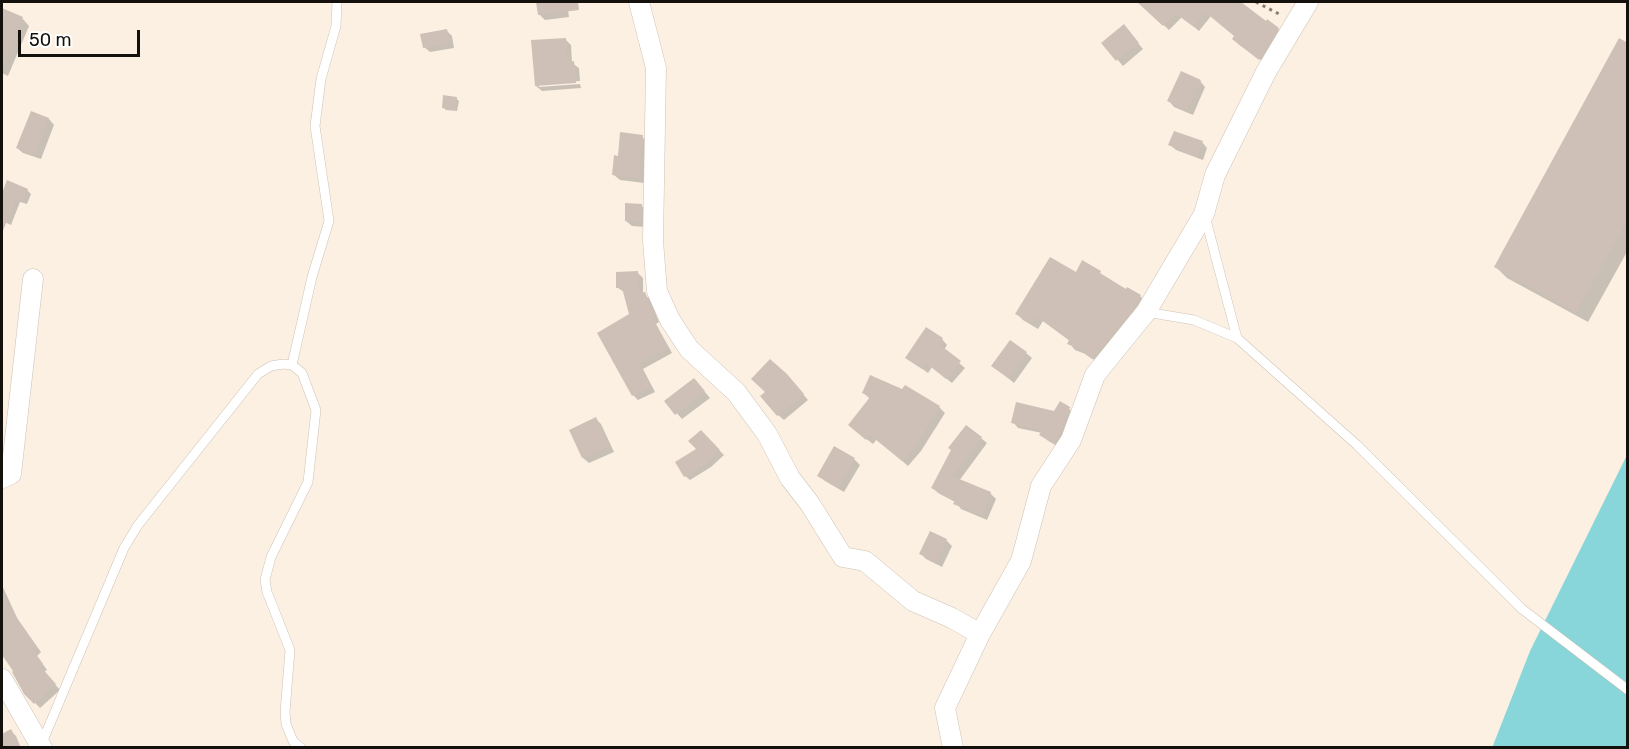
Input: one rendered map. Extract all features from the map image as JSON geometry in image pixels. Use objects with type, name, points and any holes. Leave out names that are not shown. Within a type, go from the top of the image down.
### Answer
[{"type":"street","points":[[639,2],[656,68],[653,241],[657,291],[670,320],[689,349],[736,392],[767,434],[790,478],[810,504],[843,557],[865,561],[913,601],[952,618],[980,634]]},
{"type":"street","points":[[953,747],[945,708],[980,634],[1021,561],[1041,486],[1071,440],[1095,375],[1146,312],[1204,214],[1215,176],[1266,72],[1308,2]]},
{"type":"street","points":[[2,478],[11,474],[33,279]]},
{"type":"street","points":[[2,679],[42,746]]},
{"type":"lane","points":[[292,366],[312,277],[329,221],[315,126],[321,79],[336,26],[337,2]]},
{"type":"lane","points":[[1204,214],[1237,338]]},
{"type":"lane","points":[[1146,312],[1194,320],[1237,338],[1357,445],[1522,609],[1628,690]]},
{"type":"lane","points":[[42,746],[124,548],[138,525],[258,374],[271,366],[292,366],[302,373],[316,410],[310,477],[272,557],[265,580],[290,650],[286,724],[293,741],[302,747]]},
{"type":"path","points":[[1256,2],[1294,23]]},
{"type":"water","points":[[1627,455],[1627,747],[1492,748],[1530,651]]},
{"type":"building","points":[[536,2],[578,2],[579,10],[538,15]]},
{"type":"building","points":[[1137,2],[1241,2],[1279,28],[1259,60],[1232,39],[1234,36],[1205,12],[1194,27],[1176,14],[1163,26]]},
{"type":"building","points":[[2,8],[23,17],[2,67]]},
{"type":"building","points":[[1124,24],[1139,43],[1116,61],[1101,43]]},
{"type":"building","points":[[447,29],[450,43],[423,48],[420,34]]},
{"type":"building","points":[[566,38],[567,62],[574,61],[576,83],[535,86],[531,40]]},
{"type":"building","points":[[1619,38],[1628,43],[1628,218],[1576,312],[1494,267]]},
{"type":"building","points":[[1181,71],[1201,80],[1187,110],[1167,101]]},
{"type":"building","points":[[443,95],[457,97],[455,110],[442,108]]},
{"type":"building","points":[[31,111],[49,118],[35,155],[16,148]]},
{"type":"building","points":[[1174,131],[1203,141],[1197,156],[1168,145]]},
{"type":"building","points":[[620,132],[643,135],[639,178],[612,175],[614,155],[618,156]]},
{"type":"building","points":[[7,180],[28,189],[22,201],[16,199],[2,233],[2,193]]},
{"type":"building","points":[[625,203],[642,204],[641,222],[625,221]]},
{"type":"building","points":[[1050,257],[1076,272],[1082,260],[1126,289],[1127,287],[1141,295],[1132,311],[1092,359],[1085,354],[1087,352],[1067,344],[1069,340],[1036,316],[1032,323],[1015,314]]},
{"type":"building","points":[[638,271],[639,293],[645,292],[655,317],[652,318],[668,348],[639,363],[651,387],[632,396],[597,333],[629,314],[622,288],[616,288],[616,272]]},
{"type":"building","points":[[926,327],[943,338],[939,344],[961,361],[946,379],[926,363],[922,369],[905,358]]},
{"type":"building","points":[[1010,340],[1027,352],[1008,378],[991,366]]},
{"type":"building","points":[[770,359],[804,394],[777,416],[760,396],[765,392],[751,379]]},
{"type":"building","points":[[870,375],[902,389],[905,385],[940,406],[916,445],[902,461],[870,435],[866,440],[848,425],[870,397],[862,393]]},
{"type":"building","points":[[694,378],[705,391],[675,415],[664,401]]},
{"type":"building","points":[[1060,401],[1070,407],[1060,435],[1054,444],[1039,435],[1042,430],[1011,423],[1016,402],[1054,411]]},
{"type":"building","points":[[596,417],[609,446],[582,458],[569,430]]},
{"type":"building","points":[[966,425],[982,437],[952,476],[991,492],[982,515],[953,504],[955,501],[931,488],[951,450],[948,448]]},
{"type":"building","points":[[701,430],[720,450],[706,463],[684,477],[675,462],[696,449],[688,441]]},
{"type":"building","points":[[834,446],[855,458],[838,488],[817,476]]},
{"type":"building","points":[[930,531],[947,539],[937,562],[919,554]]},
{"type":"building","points":[[2,596],[37,647],[33,650],[43,664],[40,666],[56,684],[34,704],[24,694],[2,655]]},
{"type":"building","points":[[11,729],[20,747],[2,747],[2,734]]}]
